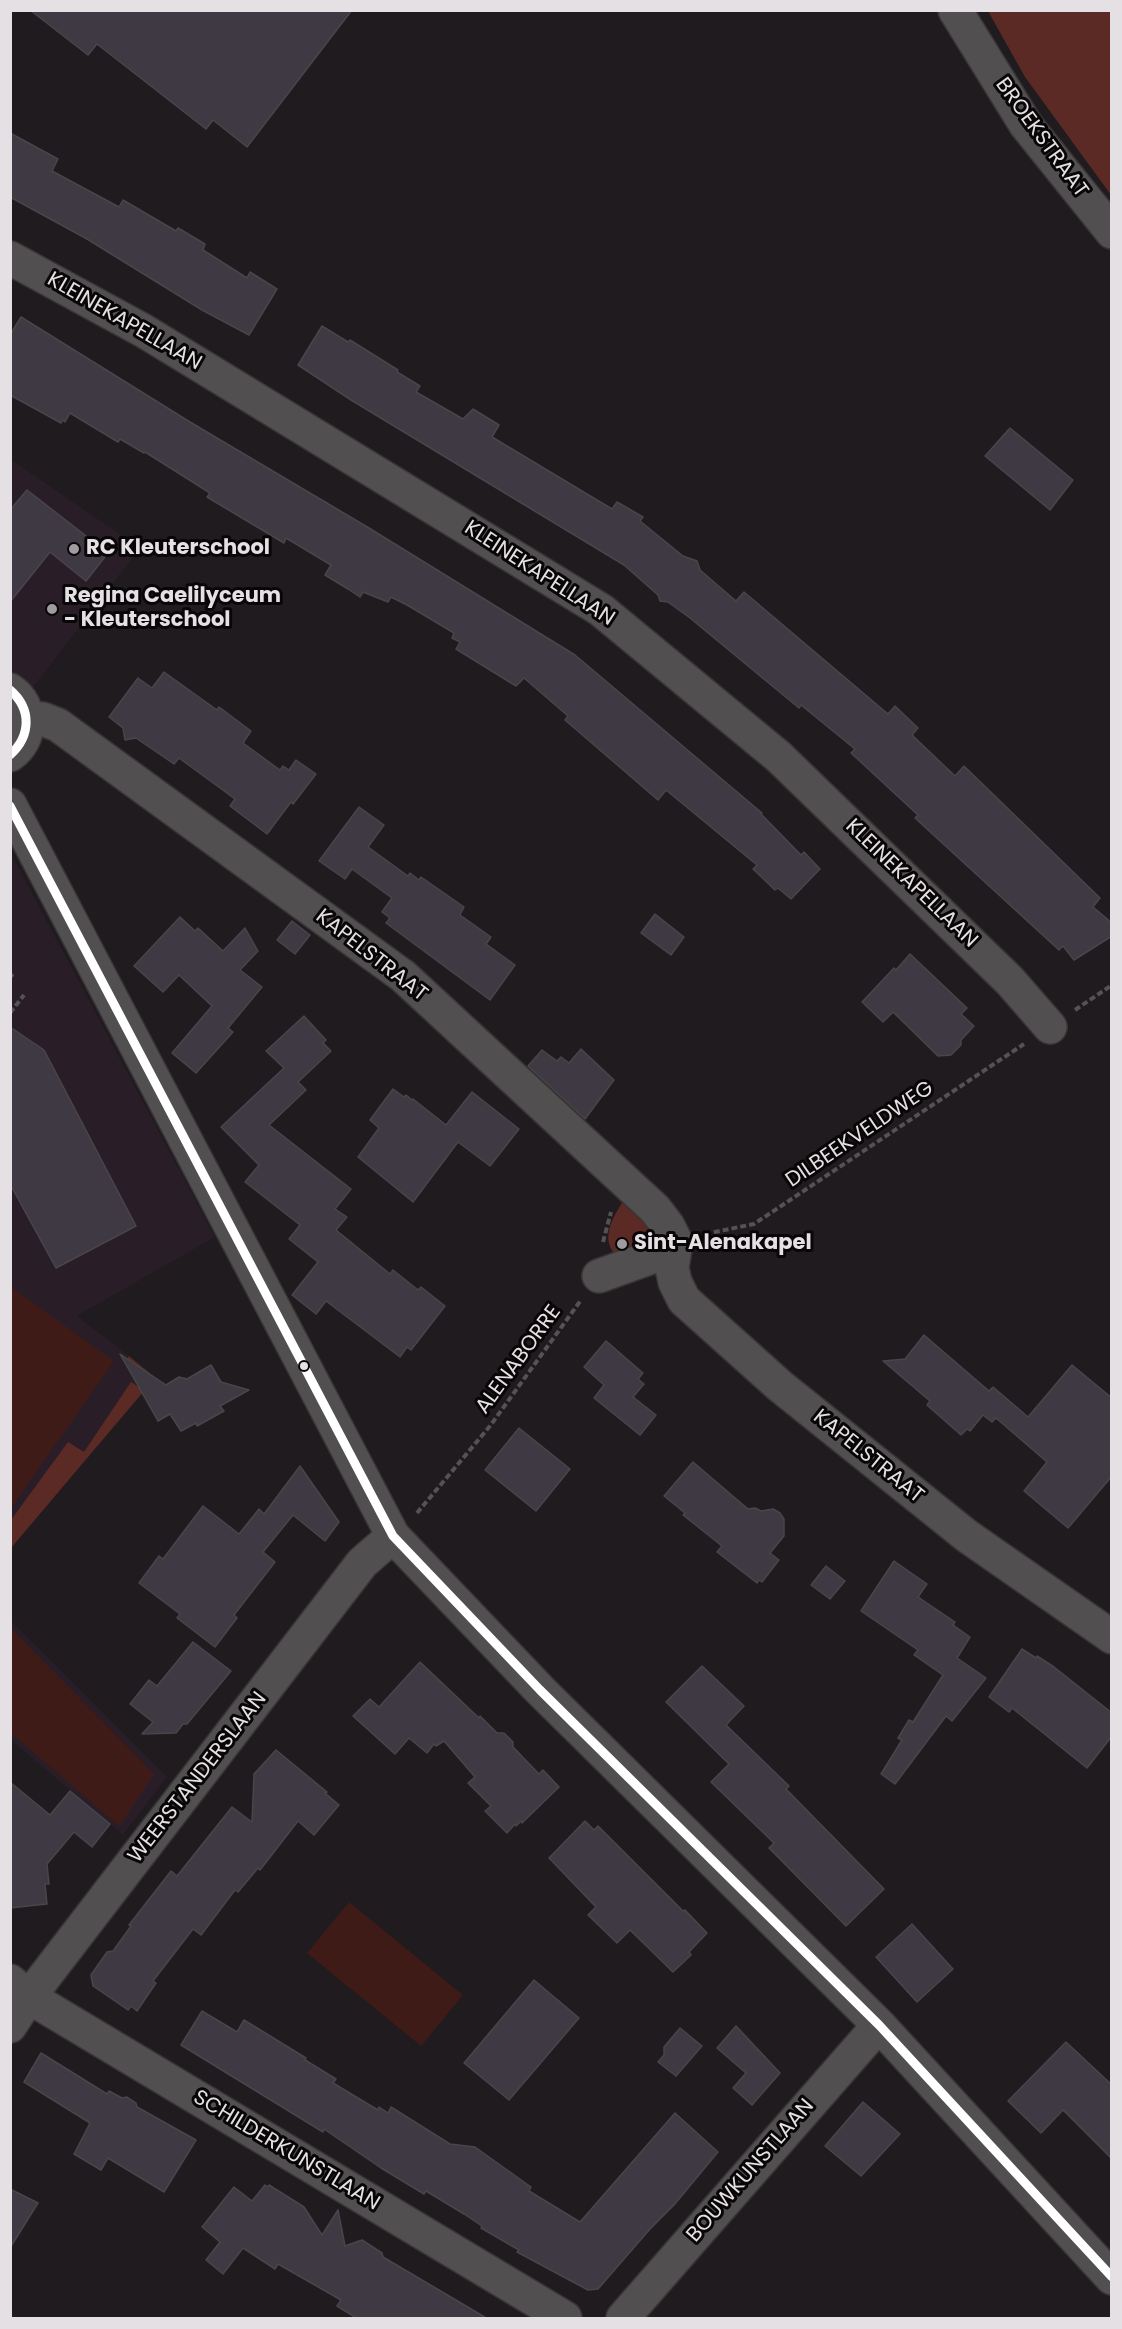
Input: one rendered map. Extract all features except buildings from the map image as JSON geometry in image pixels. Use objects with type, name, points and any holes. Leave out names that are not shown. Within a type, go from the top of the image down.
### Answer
[{"type":"street","name":"BROEKSTRAAT","points":[[955,10],[1026,125],[1112,232]]},
{"type":"street","name":"KLEINEKAPELLAAN","points":[[10,258],[144,331],[601,610],[779,757],[1010,981],[1050,1027]]},
{"type":"street","points":[[10,690],[23,704],[28,717],[23,741],[10,755]]},
{"type":"street","name":"KAPELSTRAAT","points":[[28,717],[43,719],[58,725],[403,976],[655,1209],[668,1226],[676,1242],[672,1268],[675,1282],[684,1300],[780,1386],[967,1536],[1112,1637]]},
{"type":"street","points":[[10,805],[393,1536],[540,1690],[879,2025],[1112,2278]]},
{"type":"street","points":[[599,1276],[649,1258],[676,1242]]},
{"type":"street","name":"WEERSTANDERSLAAN","points":[[10,2026],[20,1989],[362,1563],[393,1536]]},
{"type":"street","name":"SCHILDERKUNSTLAAN","points":[[20,1989],[565,2319]]},
{"type":"street","name":"BOUWKUNSTLAAN","points":[[623,2319],[879,2025]]},
{"type":"path","points":[[1050,1027],[1112,985]]},
{"type":"path","points":[[10,1013],[24,995]]},
{"type":"path","name":"DILBEEKVELDWEG","points":[[676,1242],[754,1224],[1050,1027]]},
{"type":"path","name":"ALENABORRE","points":[[393,1536],[410,1521],[490,1426],[599,1276],[603,1238],[621,1176]]},
{"type":"shaded area","points":[[988,11],[1111,11],[1111,195],[1025,77]]},
{"type":"shaded area","name":"Regina Caelilyceum - Kleuterschool","points":[[10,459],[140,548],[33,687],[11,671]]},
{"type":"shaded area","points":[[10,852],[215,1237],[77,1316],[155,1376],[11,1548]]},
{"type":"shaded area","points":[[623,1201],[654,1232],[653,1237],[618,1258],[612,1251],[608,1237],[612,1222]]},
{"type":"shaded area","points":[[11,1287],[114,1361],[11,1508]]},
{"type":"shaded area","points":[[129,1356],[155,1378],[11,1548],[11,1520],[68,1442],[84,1452],[131,1382],[140,1388],[127,1359]]},
{"type":"shaded area","points":[[10,1620],[167,1777],[123,1835],[11,1740]]},
{"type":"shaded area","points":[[11,1629],[154,1774],[119,1826],[11,1733]]},
{"type":"shaded area","points":[[349,1902],[463,1995],[421,2046],[307,1953]]},
{"type":"transit line","points":[[10,690],[22,706],[26,722],[22,740],[10,755]]},
{"type":"transit line","points":[[10,806],[393,1536],[540,1690],[879,2025],[1112,2277]]},
{"type":"place","name":"RC Kleuterschool","points":[[74,549]]},
{"type":"place","name":"Regina Caelilyceum - Kleuterschool","points":[[52,609]]},
{"type":"place","name":"Sint-Alenakapel","points":[[622,1244]]}]
